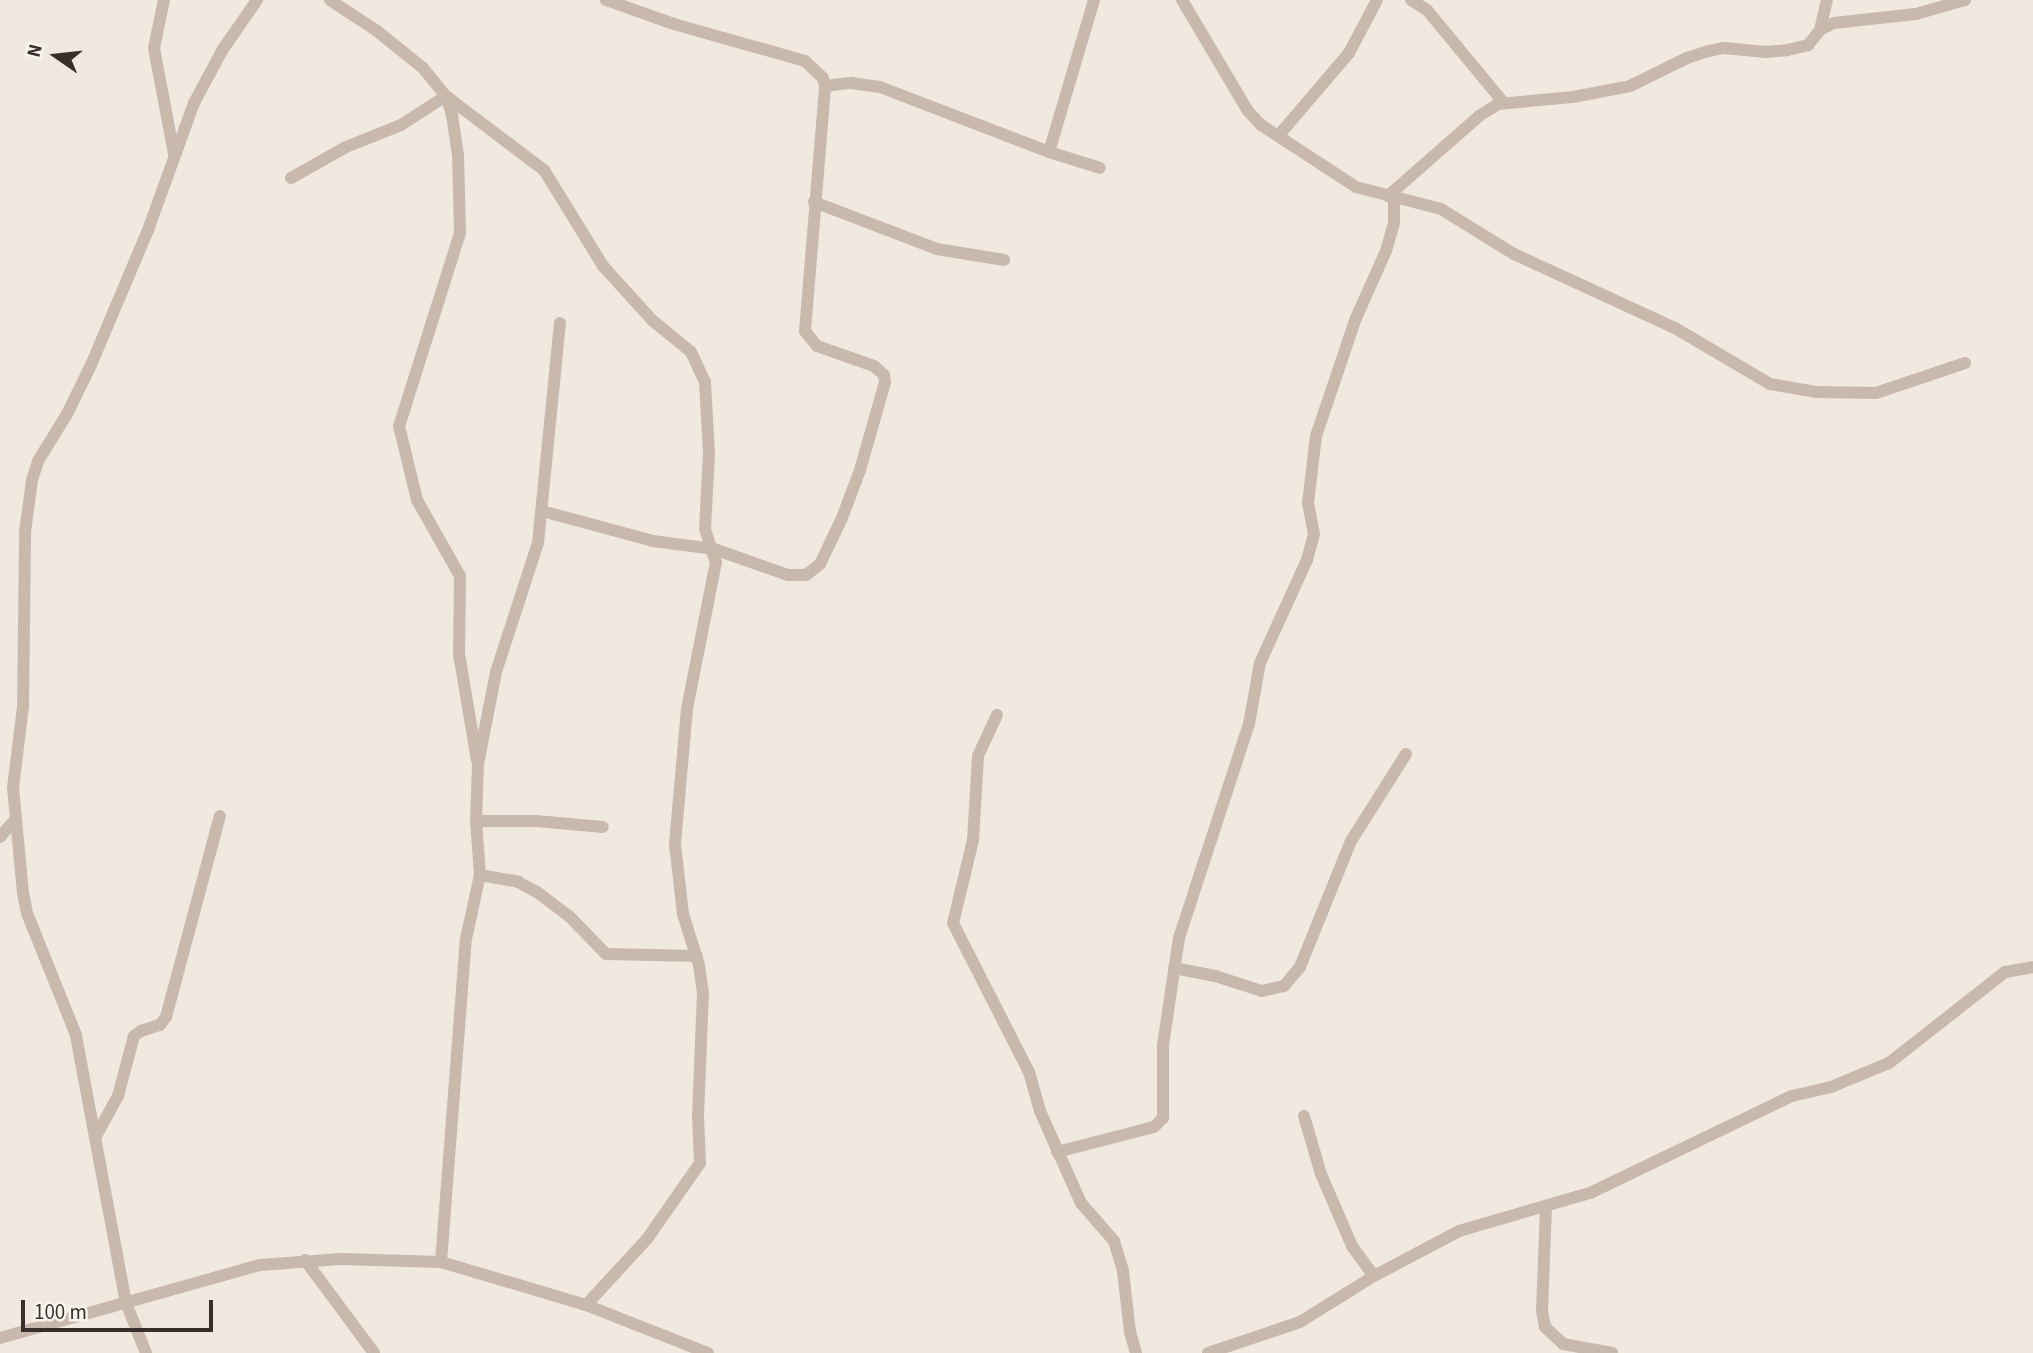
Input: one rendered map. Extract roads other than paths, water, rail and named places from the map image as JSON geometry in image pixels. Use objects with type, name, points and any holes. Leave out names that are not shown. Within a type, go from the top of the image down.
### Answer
[{"type":"street","points":[[164,0],[154,48],[174,156]]},
{"type":"street","points":[[146,1353],[126,1303],[73,1025],[27,913],[14,821],[14,767],[23,707],[25,532],[32,480],[38,461],[67,414],[91,365],[148,230],[194,103],[223,49],[257,0]]},
{"type":"street","points":[[330,0],[402,49],[446,96],[544,170],[603,266],[652,320],[678,340],[698,362],[708,400],[709,502],[705,529],[714,550],[715,568],[693,667],[676,809],[677,873],[683,914],[697,956],[703,992],[698,1102],[701,1163],[647,1239],[586,1305]]},
{"type":"street","points":[[542,511],[653,541],[714,550],[788,575],[799,576],[814,570],[826,553],[860,470],[885,379],[874,366],[817,346],[805,331],[825,86],[823,78],[805,61],[671,23],[606,0]]},
{"type":"street","points":[[1049,152],[1094,0]]},
{"type":"street","points":[[1182,0],[1248,111],[1261,125],[1356,187],[1441,209],[1514,254],[1675,328],[1770,384],[1818,392],[1876,394],[1965,363]]},
{"type":"street","points":[[1279,135],[1349,52],[1377,0]]},
{"type":"street","points":[[1410,0],[1427,10],[1504,103]]},
{"type":"street","points":[[1391,196],[1485,111],[1504,103],[1533,103],[1630,86],[1688,58],[1716,49],[1775,52],[1803,47],[1811,43],[1820,30],[1827,0]]},
{"type":"street","points":[[1820,30],[1834,23],[1916,14],[1965,0]]},
{"type":"street","points":[[825,86],[851,83],[880,87],[1049,152],[1100,168]]},
{"type":"street","points":[[291,178],[346,147],[401,125],[446,96]]},
{"type":"street","points":[[446,96],[458,155],[460,233],[399,426],[419,507],[460,576],[459,654],[467,715],[478,764]]},
{"type":"street","points":[[1057,1152],[1154,1127],[1163,1120],[1163,1045],[1179,938],[1248,723],[1260,663],[1294,594],[1310,551],[1314,534],[1308,503],[1316,436],[1356,318],[1386,250],[1394,223],[1391,196]]},
{"type":"street","points":[[814,202],[937,249],[1004,260]]},
{"type":"street","points":[[441,1262],[466,939],[480,875],[476,821],[478,764],[507,631],[532,565],[542,511],[560,323]]},
{"type":"street","points":[[997,715],[978,756],[973,840],[953,923],[1029,1072],[1057,1152],[1084,1208],[1110,1234],[1117,1248],[1130,1332],[1136,1353]]},
{"type":"street","points":[[1174,968],[1215,976],[1262,991],[1284,986],[1300,967],[1351,841],[1406,754]]},
{"type":"street","points":[[96,1136],[118,1096],[134,1036],[160,1025],[166,1017],[220,816]]},
{"type":"street","points":[[0,838],[14,821]]},
{"type":"street","points":[[476,821],[536,821],[603,827]]},
{"type":"street","points":[[480,875],[518,882],[537,892],[570,917],[606,954],[697,956]]},
{"type":"street","points":[[1208,1353],[1300,1322],[1374,1276],[1459,1231],[1546,1208],[1590,1193],[1792,1097],[1831,1087],[1889,1063],[2005,972],[2033,967]]},
{"type":"street","points":[[1304,1116],[1330,1195],[1352,1246],[1374,1276]]},
{"type":"street","points":[[1546,1208],[1542,1311],[1545,1327],[1563,1344],[1612,1353]]},
{"type":"street","points":[[305,1260],[374,1353]]},
{"type":"street","points":[[0,1338],[260,1265],[305,1260],[441,1262],[586,1305],[708,1353]]}]
